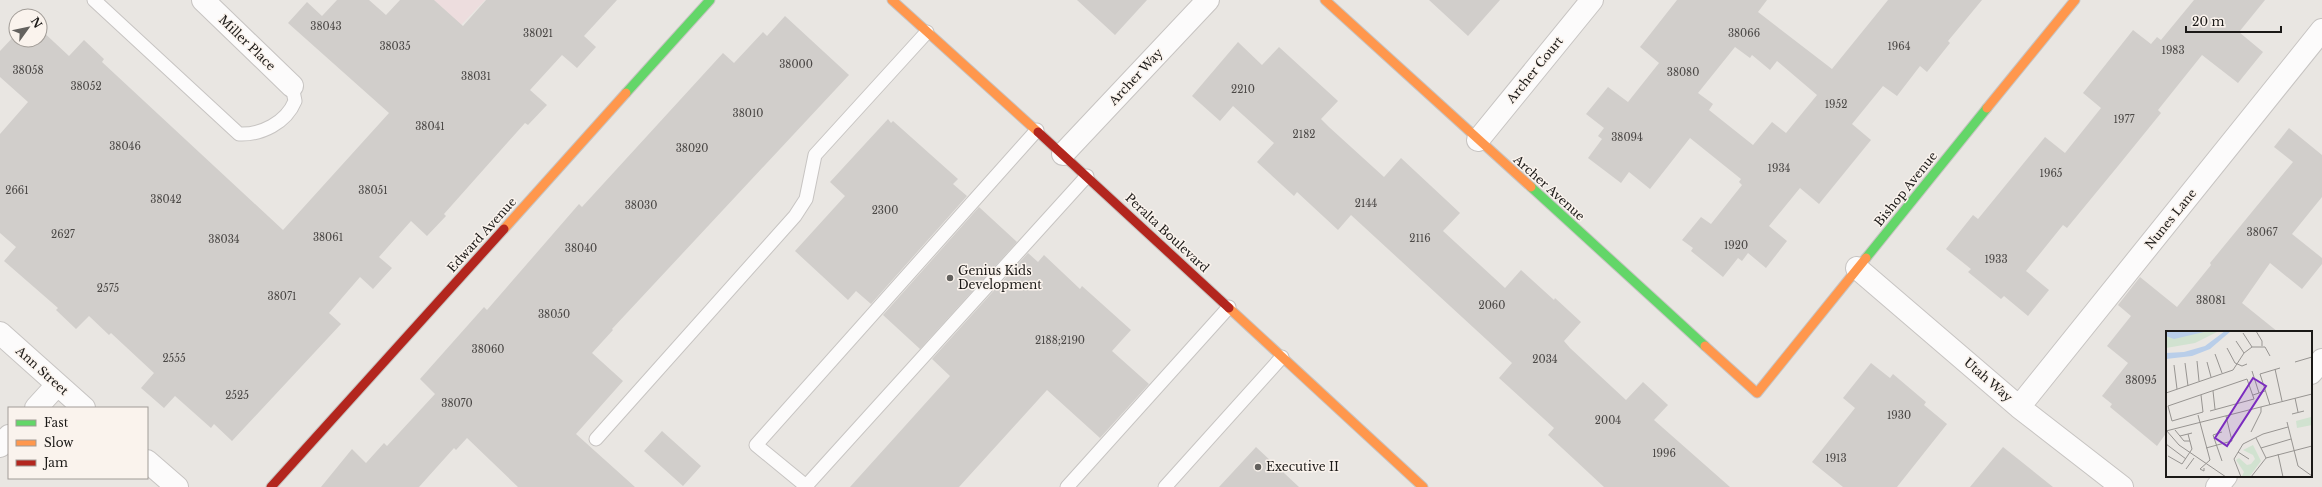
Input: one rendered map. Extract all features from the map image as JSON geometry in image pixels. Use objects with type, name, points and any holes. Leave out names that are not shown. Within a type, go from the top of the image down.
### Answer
[{"type":"street","name":"Miller Place","points":[[203,0],[292,86]]},
{"type":"street","name":"Edward Avenue","points":[[271,487],[710,0]]},
{"type":"street","name":"Peralta Boulevard","points":[[892,0],[1037,130],[1423,487]]},
{"type":"street","name":"Archer Way","points":[[1063,154],[1208,0]]},
{"type":"street","name":"Archer Avenue","points":[[1325,0],[1756,393]]},
{"type":"street","name":"Archer Court","points":[[1478,140],[1592,0]]},
{"type":"street","name":"Bishop Avenue","points":[[1756,393],[2076,0]]},
{"type":"street","name":"Nunes Lane","points":[[2019,407],[2322,30]]},
{"type":"street","name":"Utah Way","points":[[1857,268],[2019,407],[2122,487]]},
{"type":"street","name":"Ann Street","points":[[0,333],[83,407]]},
{"type":"street","points":[[2312,372],[2322,360]]},
{"type":"street","points":[[37,407],[57,385]]},
{"type":"street","points":[[0,446],[8,437]]},
{"type":"street","points":[[148,462],[177,487]]},
{"type":"street","points":[[2217,487],[2225,477]]},
{"type":"lane","points":[[94,0],[239,134],[253,135],[282,120],[295,102],[292,86]]},
{"type":"lane","points":[[596,439],[795,216],[806,199],[815,155],[927,32]]},
{"type":"lane","points":[[1037,130],[756,445],[806,486],[1087,176]]},
{"type":"lane","points":[[1067,487],[1229,307]]},
{"type":"lane","points":[[1165,487],[1282,357]]},
{"type":"shaded area","points":[[434,0],[485,0],[461,25]]},
{"type":"building","points":[[337,0],[369,0],[386,15],[400,0],[434,0],[463,26],[486,0],[617,0],[584,36],[596,47],[577,68],[562,55],[530,90],[547,105],[528,125],[525,123],[444,214],[446,216],[427,236],[411,221],[379,257],[392,268],[373,289],[360,277],[329,313],[341,324],[232,441],[214,424],[211,428],[175,396],[164,408],[141,388],[154,373],[111,333],[109,335],[89,316],[76,329],[56,310],[58,308],[4,261],[16,247],[0,233],[0,134],[28,102],[0,77],[0,51],[8,42],[8,48],[48,48],[48,36],[69,56],[84,40],[104,59],[102,62],[283,230],[389,113],[288,23],[307,2],[322,16]]},
{"type":"building","points":[[1077,0],[1147,0],[1115,35]]},
{"type":"building","points":[[1429,0],[1500,0],[1468,36]]},
{"type":"building","points":[[1677,0],[1767,0],[1758,12],[1832,69],[1888,0],[1982,0],[1948,41],[1950,43],[1927,72],[1920,66],[1897,96],[1883,86],[1852,124],[1871,140],[1819,204],[1800,188],[1769,226],[1787,241],[1766,268],[1748,253],[1742,261],[1738,258],[1723,277],[1691,251],[1693,248],[1682,240],[1701,217],[1711,224],[1742,185],[1739,182],[1741,179],[1690,138],[1650,189],[1629,172],[1621,183],[1588,158],[1602,139],[1598,136],[1604,128],[1586,114],[1608,87],[1628,102],[1659,63],[1640,47]],"holes":[[[1735,47],[1750,58],[1752,55],[1770,70],[1777,61],[1817,95],[1786,133],[1772,122],[1753,145],[1709,110],[1713,104],[1698,93]]]},
{"type":"building","points":[[2194,0],[2265,0],[2239,32],[2263,52],[2238,83],[2202,55],[2158,110],[2161,113],[2118,166],[2067,228],[2063,225],[2026,271],[2049,290],[2028,316],[2004,296],[2001,299],[1968,272],[1971,269],[1946,249],[1973,215],[1978,219],[2045,137],[2065,153],[2101,108],[2083,93],[2133,30],[2151,44],[2157,37],[2161,40]]},
{"type":"building","points":[[785,16],[849,75],[612,329],[613,330],[592,353],[623,381],[576,434],[635,487],[518,487],[467,438],[456,450],[454,448],[419,487],[321,487],[352,449],[366,463],[384,443],[387,446],[435,394],[420,379],[484,307],[487,310],[579,204],[582,207],[723,53],[734,63],[763,32],[767,36]]},
{"type":"building","points":[[1238,42],[1262,65],[1279,47],[1338,101],[1321,119],[1329,127],[1384,177],[1401,158],[1460,213],[1443,231],[1505,288],[1521,270],[1554,300],[1555,298],[1581,322],[1564,341],[1570,348],[1626,400],[1643,382],[1668,405],[1654,420],[1730,487],[1604,487],[1548,435],[1554,428],[1499,378],[1512,363],[1351,215],[1338,230],[1297,192],[1294,196],[1257,162],[1274,143],[1233,106],[1220,121],[1192,96]]},
{"type":"building","points":[[888,119],[891,123],[893,121],[958,179],[953,184],[967,196],[871,304],[856,291],[848,300],[795,251],[845,196],[830,182]]},
{"type":"building","points":[[2289,128],[2322,155],[2322,197],[2292,234],[2322,258],[2322,264],[2302,289],[2270,263],[2242,303],[2277,331],[2166,331],[2166,433],[2157,446],[2110,407],[2112,404],[2102,396],[2128,363],[2107,346],[2131,316],[2118,305],[2140,277],[2177,307],[2211,265],[2210,263],[2293,162],[2274,147]]},
{"type":"building","name":"Genius Kids Development","points":[[979,207],[1017,242],[920,349],[883,315]]},
{"type":"building","points":[[1028,253],[1038,262],[1044,255],[1080,289],[1082,286],[1131,330],[1112,351],[1149,384],[1100,438],[1047,390],[959,487],[850,487],[950,376],[932,359]]},
{"type":"building","points":[[1871,363],[1890,378],[1893,374],[1926,402],[1924,405],[1947,424],[1897,487],[1843,487],[1812,462],[1855,408],[1843,398]]},
{"type":"building","points":[[662,431],[701,466],[683,486],[644,451]]},
{"type":"building","name":"Executive II","points":[[1256,447],[1299,487],[1219,487]]},
{"type":"building","points":[[2003,447],[2053,487],[1970,487]]},
{"type":"traffic: fast","points":[[626,93],[710,0]]},
{"type":"traffic: fast","points":[[1866,258],[1987,108]]},
{"type":"traffic: fast","points":[[1531,187],[1705,346]]},
{"type":"traffic: slow","points":[[892,0],[1038,132]]},
{"type":"traffic: slow","points":[[1325,0],[1531,187]]},
{"type":"traffic: slow","points":[[1987,108],[2075,0]]},
{"type":"traffic: slow","points":[[504,229],[626,93]]},
{"type":"traffic: slow","points":[[1705,346],[1757,393],[1866,258]]},
{"type":"traffic: slow","points":[[1229,308],[1423,487]]},
{"type":"traffic: jam","points":[[1038,132],[1229,308]]},
{"type":"traffic: jam","points":[[271,487],[504,229]]},
{"type":"place","name":"Genius Kids Development","points":[[950,278]]},
{"type":"place","name":"Executive II","points":[[1258,467]]}]
